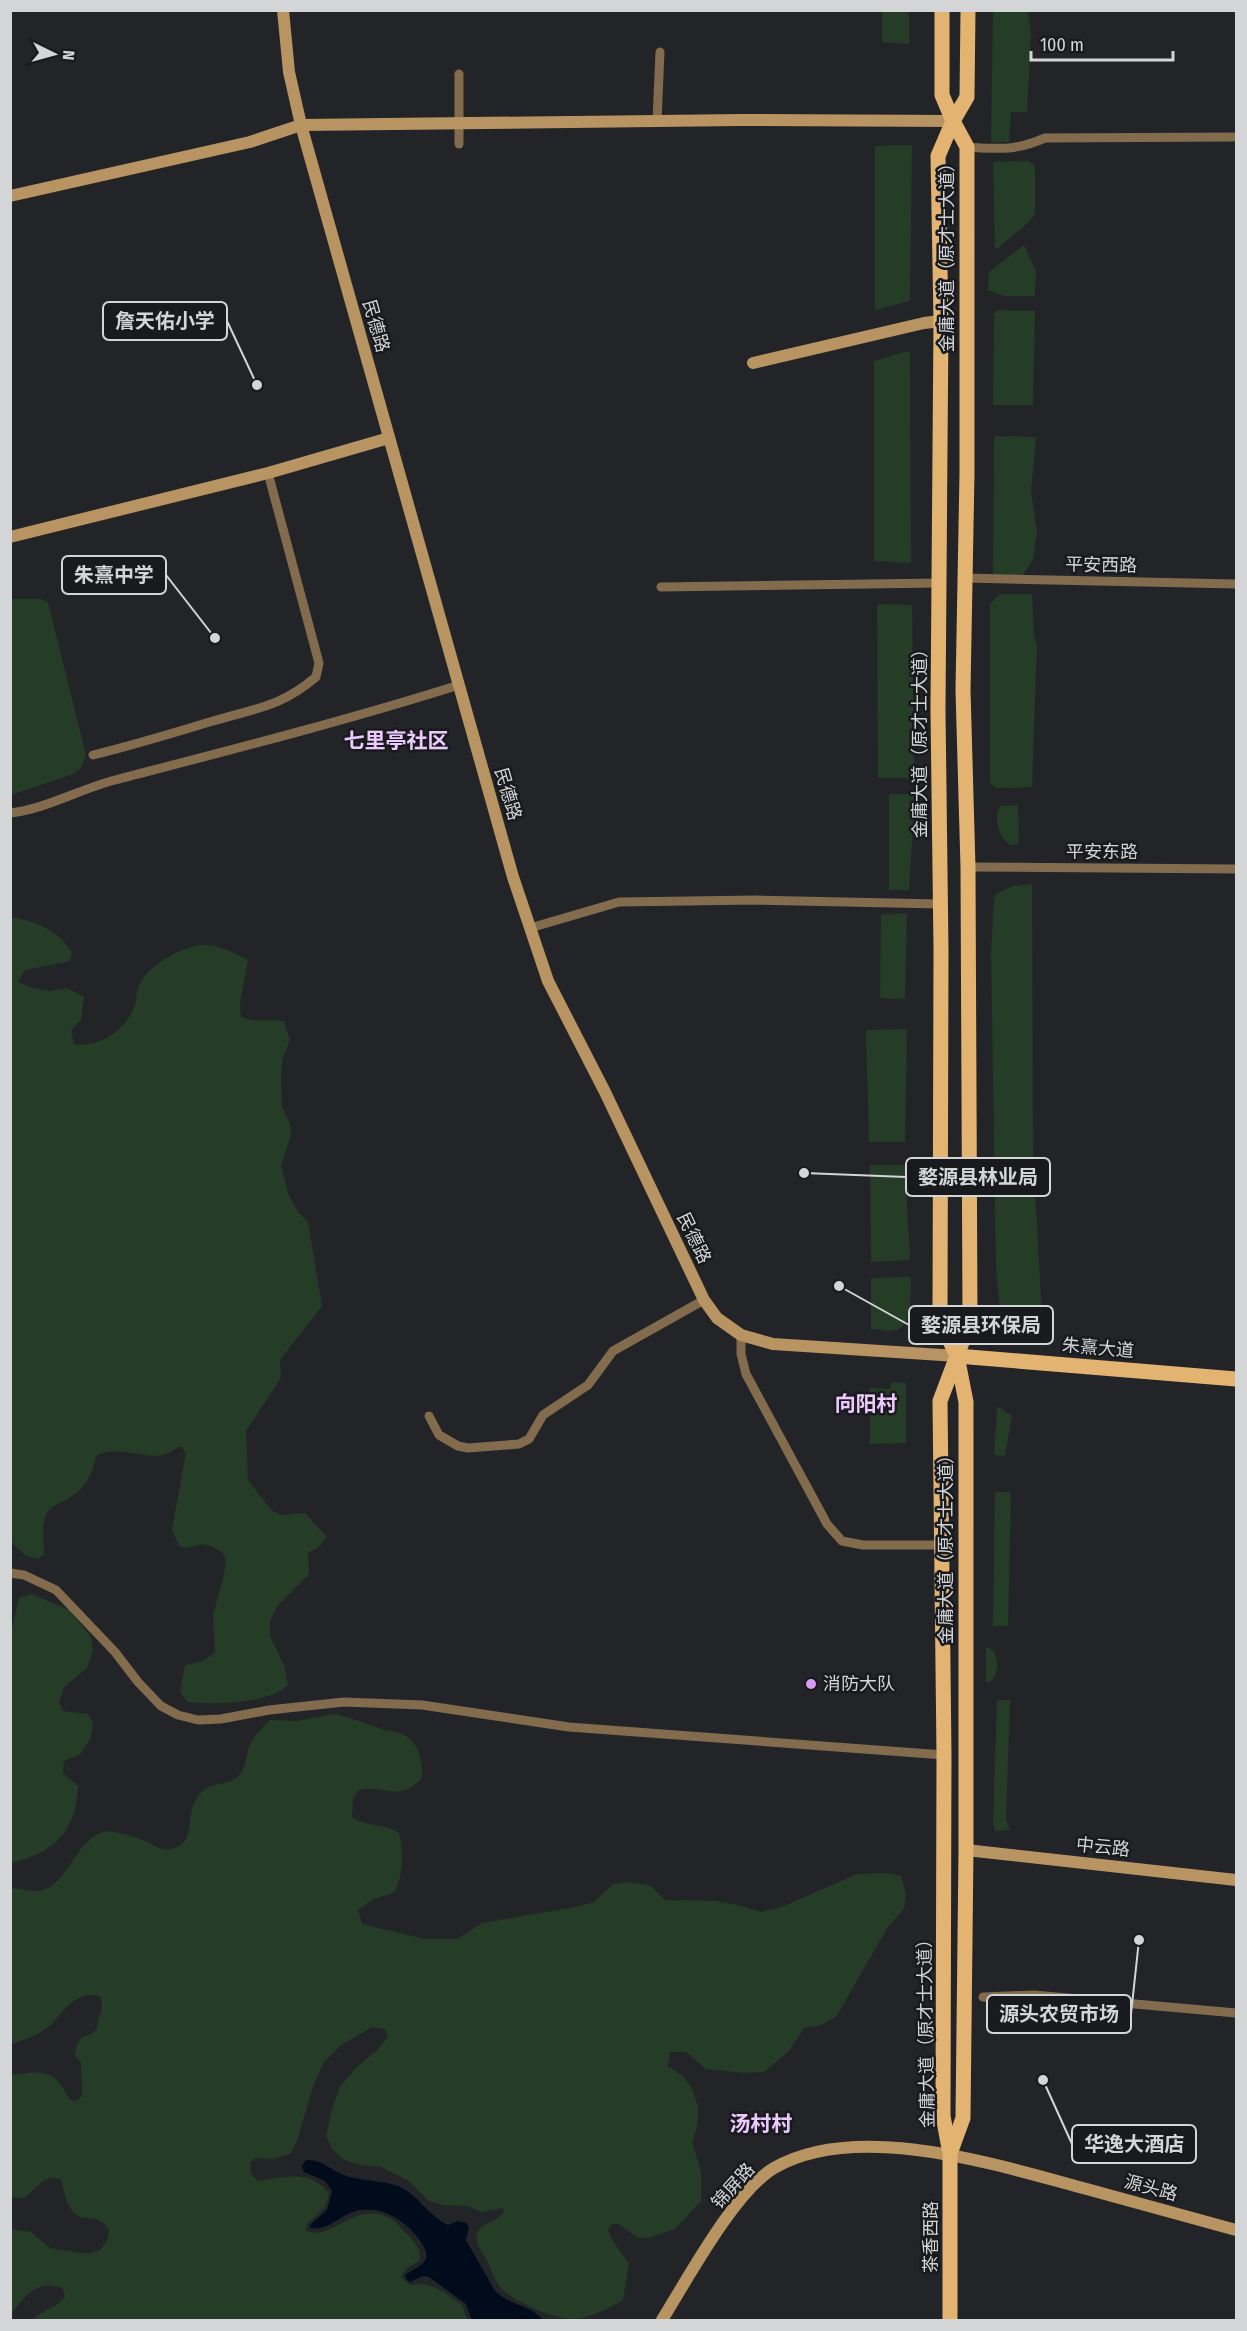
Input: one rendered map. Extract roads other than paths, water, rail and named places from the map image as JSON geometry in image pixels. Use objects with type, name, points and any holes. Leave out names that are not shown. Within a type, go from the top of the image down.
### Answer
[{"type":"main road","name":"金庸大道（原才士大道）","points":[[942,10],[942,95],[967,147],[963,690],[968,867],[970,1321],[940,1401],[944,1755],[943,2116],[950,2154]]},
{"type":"main road","name":"金庸大道（原才士大道）","points":[[950,2154],[963,2118],[966,1850],[966,1402],[957,1356],[940,1320],[941,321],[938,156],[953,121],[967,97],[968,10]]},
{"type":"main road","name":"朱熹大道","points":[[957,1356],[1236,1379]]},
{"type":"main road","name":"茶香西路","points":[[950,2154],[950,2320]]},
{"type":"street","name":"民德路","points":[[283,10],[289,72],[301,125],[513,877],[548,981],[605,1092],[705,1300],[717,1318],[741,1335],[773,1344],[957,1356]]},
{"type":"street","points":[[657,121],[660,52]]},
{"type":"street","points":[[459,74],[459,144]]},
{"type":"street","points":[[10,196],[250,142],[301,125],[657,121],[953,121]]},
{"type":"street","points":[[967,147],[1001,149],[1024,147],[1046,138],[1057,137],[1236,137]]},
{"type":"street","points":[[753,363],[941,321]]},
{"type":"street","points":[[10,537],[268,473],[389,438]]},
{"type":"street","points":[[93,755],[232,715],[260,710],[277,704],[316,677],[319,663],[268,473]]},
{"type":"street","name":"平安西路","points":[[965,578],[1236,584]]},
{"type":"street","points":[[660,587],[939,583]]},
{"type":"street","points":[[10,813],[25,812],[93,786],[361,717],[459,685]]},
{"type":"street","name":"平安东路","points":[[968,867],[1236,870]]},
{"type":"street","points":[[530,928],[619,902],[756,900],[940,904]]},
{"type":"street","points":[[429,1416],[439,1435],[458,1446],[468,1448],[519,1444],[529,1439],[543,1415],[588,1385],[613,1351],[705,1300]]},
{"type":"street","points":[[741,1335],[741,1354],[746,1374],[827,1524],[842,1541],[864,1545],[941,1545]]},
{"type":"street","points":[[10,1573],[24,1575],[56,1590],[115,1652],[138,1682],[161,1706],[178,1715],[198,1720],[221,1719],[269,1710],[344,1702],[422,1705],[569,1727],[944,1755]]},
{"type":"street","name":"中云路","points":[[966,1850],[1236,1880]]},
{"type":"street","points":[[983,1997],[1034,1995],[1236,2013]]},
{"type":"street","name":"锦屏路","points":[[662,2320],[738,2203],[756,2182],[774,2168],[808,2153],[832,2149],[896,2149],[950,2154]]},
{"type":"street","name":"源头路","points":[[950,2154],[1236,2230]]},
{"type":"water","points":[[306,2160],[321,2163],[351,2177],[396,2185],[414,2196],[448,2225],[458,2221],[466,2223],[469,2227],[466,2240],[495,2291],[532,2311],[543,2320],[472,2320],[466,2304],[429,2277],[423,2276],[410,2282],[405,2275],[424,2262],[427,2254],[412,2231],[395,2217],[385,2213],[374,2210],[353,2212],[322,2228],[310,2228],[311,2224],[327,2210],[332,2191],[325,2181],[304,2172],[302,2166]]},
{"type":"place","name":"詹天佑小学","points":[[257,385]]},
{"type":"place","name":"朱熹中学","points":[[215,638]]},
{"type":"place","name":"婺源县林业局","points":[[804,1173]]},
{"type":"place","name":"婺源县环保局","points":[[839,1286]]},
{"type":"place","name":"消防大队","points":[[811,1684]]},
{"type":"place","name":"源头农贸市场","points":[[1139,1940]]},
{"type":"place","name":"华逸大酒店","points":[[1043,2080]]},
{"type":"district","name":"七里亭社区","points":[[396,741]]},
{"type":"district","name":"向阳村","points":[[866,1404]]},
{"type":"district","name":"汤村村","points":[[761,2124]]}]
